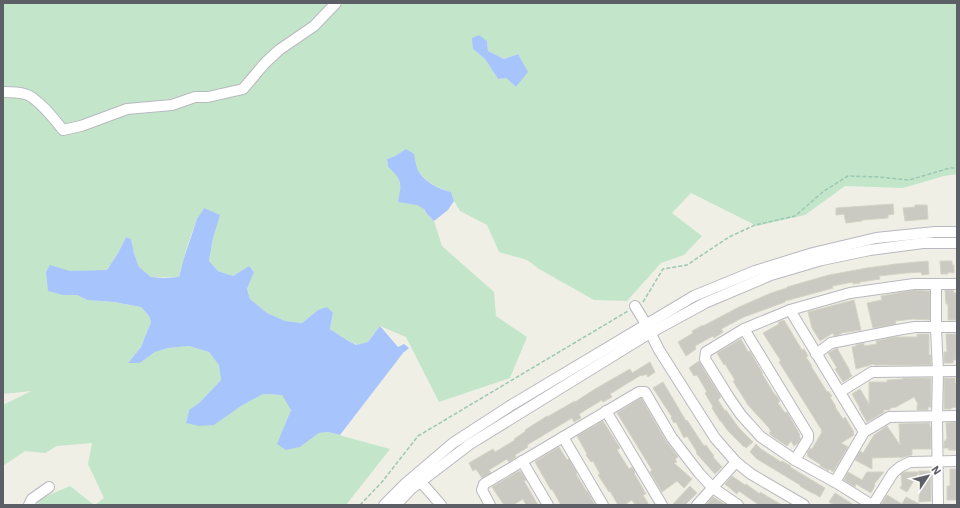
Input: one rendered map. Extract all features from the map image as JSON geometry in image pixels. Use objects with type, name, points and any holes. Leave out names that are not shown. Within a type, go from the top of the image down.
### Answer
[{"type":"street","points":[[3,92],[26,94],[39,103],[64,130],[81,126],[127,109],[172,105],[195,97],[208,97],[243,89],[265,63],[279,50],[314,26],[336,3]]},
{"type":"street","points":[[396,505],[411,489],[470,444],[648,329],[694,296],[755,271],[813,253],[876,238],[935,232],[957,232]]},
{"type":"street","points":[[384,505],[406,482],[453,443],[510,406],[648,329],[771,275],[822,260],[870,250],[923,243],[957,243]]},
{"type":"street","points":[[957,284],[914,284],[850,293],[790,310],[744,329],[706,352],[705,358],[741,415],[761,437],[795,460],[872,505],[893,473],[900,467],[910,462],[957,461]]},
{"type":"street","points":[[936,284],[938,372],[938,505]]},
{"type":"street","points":[[635,306],[659,350],[715,438],[736,462],[751,474],[804,505]]},
{"type":"street","points":[[790,310],[864,432]]},
{"type":"street","points":[[816,354],[831,344],[915,327],[957,327]]},
{"type":"street","points":[[744,329],[808,434],[808,439],[795,460]]},
{"type":"street","points":[[840,392],[872,372],[957,371]]},
{"type":"street","points":[[490,505],[482,490],[484,484],[639,392],[645,392],[672,438],[700,474],[713,488],[738,505]]},
{"type":"street","points":[[606,411],[662,505]]},
{"type":"street","points":[[834,482],[864,432],[889,417],[957,416]]},
{"type":"street","points":[[563,437],[604,505]]},
{"type":"street","points":[[522,461],[548,505]]},
{"type":"street","points":[[697,505],[736,462]]},
{"type":"street","points":[[421,482],[441,505]]},
{"type":"street","points":[[29,505],[32,499],[49,487]]},
{"type":"green space","points":[[3,3],[957,3],[957,174],[944,176],[903,188],[845,186],[805,215],[757,226],[691,193],[672,213],[702,236],[684,255],[661,263],[627,301],[594,300],[539,269],[527,260],[499,252],[487,225],[460,211],[451,192],[428,181],[418,171],[406,149],[387,159],[388,167],[394,172],[399,180],[400,191],[424,209],[434,221],[442,246],[494,292],[496,316],[527,337],[510,378],[439,402],[406,337],[380,326],[368,342],[357,345],[330,329],[333,314],[318,310],[302,323],[285,321],[267,313],[250,299],[247,289],[254,272],[249,266],[233,276],[218,271],[209,261],[213,238],[204,208],[192,232],[179,277],[151,277],[139,267],[131,239],[126,237],[107,270],[63,295],[77,295],[87,300],[114,302],[141,307],[149,316],[151,322],[141,347],[128,363],[140,363],[155,352],[168,348],[189,346],[209,352],[220,365],[221,380],[199,403],[189,410],[186,423],[228,414],[263,394],[283,395],[291,410],[278,444],[300,447],[319,433],[328,432],[390,449],[346,505],[95,505],[104,498],[88,464],[92,443],[57,446],[45,453],[25,451],[3,466],[3,405],[31,391],[3,394]],"holes":[[[487,41],[488,51],[504,59],[518,54],[516,87],[506,78],[498,79],[485,59],[473,49]]]},
{"type":"green space","points":[[70,486],[94,505],[37,505],[40,499]]},
{"type":"water","points":[[479,35],[487,41],[488,51],[504,59],[518,54],[528,72],[516,87],[506,78],[498,79],[485,59],[473,49],[472,38]]},
{"type":"water","points":[[406,149],[414,154],[418,170],[425,179],[437,187],[451,192],[454,201],[448,210],[434,221],[424,209],[417,205],[398,202],[400,182],[396,175],[388,167],[387,159]]},
{"type":"water","points":[[204,208],[220,215],[213,238],[209,261],[218,271],[233,276],[249,266],[254,272],[247,289],[250,299],[267,313],[285,321],[302,323],[318,310],[327,307],[333,313],[330,329],[356,345],[368,342],[380,326],[398,347],[404,344],[409,348],[403,353],[340,435],[328,432],[319,433],[300,447],[286,450],[277,444],[291,410],[282,395],[263,394],[241,406],[214,425],[199,426],[186,423],[189,410],[199,403],[221,380],[219,365],[209,352],[189,346],[168,348],[155,352],[140,363],[128,363],[141,347],[151,322],[149,316],[141,307],[114,302],[87,300],[77,295],[63,295],[48,291],[46,272],[50,265],[70,271],[107,270],[126,237],[131,239],[139,267],[151,277],[179,277],[197,219]]},
{"type":"building","points":[[893,204],[894,214],[888,215],[888,218],[846,223],[844,214],[836,215],[836,208]]},
{"type":"building","points":[[915,205],[927,205],[928,219],[905,221],[903,208],[915,207]]},
{"type":"building","points":[[928,261],[929,274],[922,275],[921,272],[879,276],[880,279],[832,286],[833,288],[785,301],[744,317],[721,329],[723,332],[714,338],[713,336],[695,346],[696,349],[686,356],[678,342],[693,333],[692,331],[703,325],[739,307],[787,287],[829,275],[867,268]]},
{"type":"building","points":[[940,261],[952,261],[952,265],[954,265],[954,273],[948,272],[948,274],[941,274]]},
{"type":"building","points":[[914,290],[930,291],[930,320],[913,319],[895,321],[896,324],[873,328],[867,303],[882,300],[881,296]]},
{"type":"building","points":[[945,290],[953,290],[954,293],[957,293],[957,320],[948,320],[948,304],[946,304]]},
{"type":"building","points":[[854,300],[861,330],[841,333],[834,336],[833,333],[820,341],[812,328],[808,312]]},
{"type":"building","points":[[784,320],[802,350],[804,349],[808,356],[806,357],[827,392],[828,391],[832,396],[830,397],[835,407],[843,419],[845,417],[854,432],[854,435],[841,443],[848,447],[833,472],[829,469],[828,471],[807,456],[810,448],[812,449],[822,432],[822,429],[779,362],[781,361],[763,333],[779,324],[778,322]]},
{"type":"building","points":[[917,334],[929,334],[929,355],[931,355],[931,365],[874,364],[856,369],[852,347],[864,343],[864,346],[877,344],[876,341],[894,337],[917,337]]},
{"type":"building","points":[[946,334],[957,334],[956,360],[953,360],[953,363],[944,363],[944,352],[947,352]]},
{"type":"building","points":[[741,339],[748,352],[750,351],[762,374],[780,401],[778,403],[785,413],[787,412],[800,435],[799,436],[801,439],[794,446],[791,441],[787,446],[769,433],[771,432],[769,428],[748,405],[733,381],[735,380],[717,353]]},
{"type":"building","points":[[837,348],[852,376],[843,382],[828,353]]},
{"type":"building","points":[[699,361],[721,397],[718,400],[725,411],[726,410],[739,428],[753,442],[746,448],[720,421],[705,393],[707,392],[697,375],[694,376],[689,368]]},
{"type":"building","points":[[650,362],[655,372],[648,377],[646,374],[641,375],[610,394],[612,397],[603,402],[602,400],[579,414],[581,418],[574,422],[572,418],[527,445],[528,447],[515,455],[516,457],[509,462],[507,459],[489,470],[491,473],[482,478],[476,469],[473,471],[469,463],[493,449],[495,452],[515,440],[514,439],[526,431],[525,430],[547,416],[575,402],[630,369],[632,373]]},
{"type":"building","points":[[903,378],[931,378],[931,407],[928,407],[928,410],[917,410],[918,404],[914,397],[896,407],[890,408],[890,410],[883,410],[884,412],[867,422],[852,394],[860,389],[869,404],[869,382],[887,382],[887,380]]},
{"type":"building","points":[[944,378],[955,378],[955,383],[957,383],[957,407],[951,409],[944,409]]},
{"type":"building","points":[[663,382],[686,421],[687,420],[704,446],[706,445],[714,456],[713,457],[722,467],[715,474],[696,453],[697,452],[687,436],[684,438],[676,422],[674,423],[671,418],[672,417],[653,388]]},
{"type":"building","points":[[641,398],[666,441],[678,457],[675,459],[677,462],[674,463],[692,479],[684,488],[677,481],[662,492],[650,472],[652,470],[617,413]]},
{"type":"building","points":[[603,421],[620,448],[617,450],[629,469],[632,467],[635,472],[634,473],[646,494],[643,495],[649,505],[635,505],[632,500],[624,505],[618,505],[598,475],[600,474],[593,461],[591,462],[586,455],[587,454],[577,436]]},
{"type":"building","points":[[957,422],[957,448],[956,450],[948,450],[949,448],[944,448],[944,441],[947,439],[946,423]]},
{"type":"building","points":[[930,423],[931,449],[912,449],[912,455],[900,458],[872,458],[872,469],[855,460],[860,451],[863,453],[874,435],[887,426],[900,445],[899,424]]},
{"type":"building","points":[[756,444],[781,462],[782,461],[791,466],[790,467],[825,488],[820,497],[757,459],[750,452]]},
{"type":"building","points":[[559,447],[567,460],[569,459],[577,473],[576,474],[595,505],[561,505],[552,489],[551,490],[535,462]]},
{"type":"building","points":[[950,469],[957,469],[957,500],[947,500],[947,486],[950,486]]},
{"type":"building","points":[[519,471],[526,480],[524,481],[538,505],[526,505],[523,499],[513,505],[504,505],[492,487]]},
{"type":"building","points":[[919,471],[931,471],[931,501],[919,502]]},
{"type":"building","points":[[848,472],[862,480],[867,472],[884,472],[874,484],[875,485],[871,493],[856,484],[855,487],[844,480]]},
{"type":"building","points":[[904,472],[919,472],[907,492],[900,488],[902,485],[901,474]]},
{"type":"building","points":[[732,476],[760,494],[760,492],[782,505],[759,505],[739,491],[737,494],[725,484]]},
{"type":"building","points":[[690,486],[697,493],[685,505],[672,505]]},
{"type":"building","points":[[835,493],[854,505],[835,505],[829,502]]},
{"type":"building","points":[[887,495],[902,504],[906,497],[921,505],[881,505]]},
{"type":"building","points":[[713,497],[726,505],[706,505]]}]
